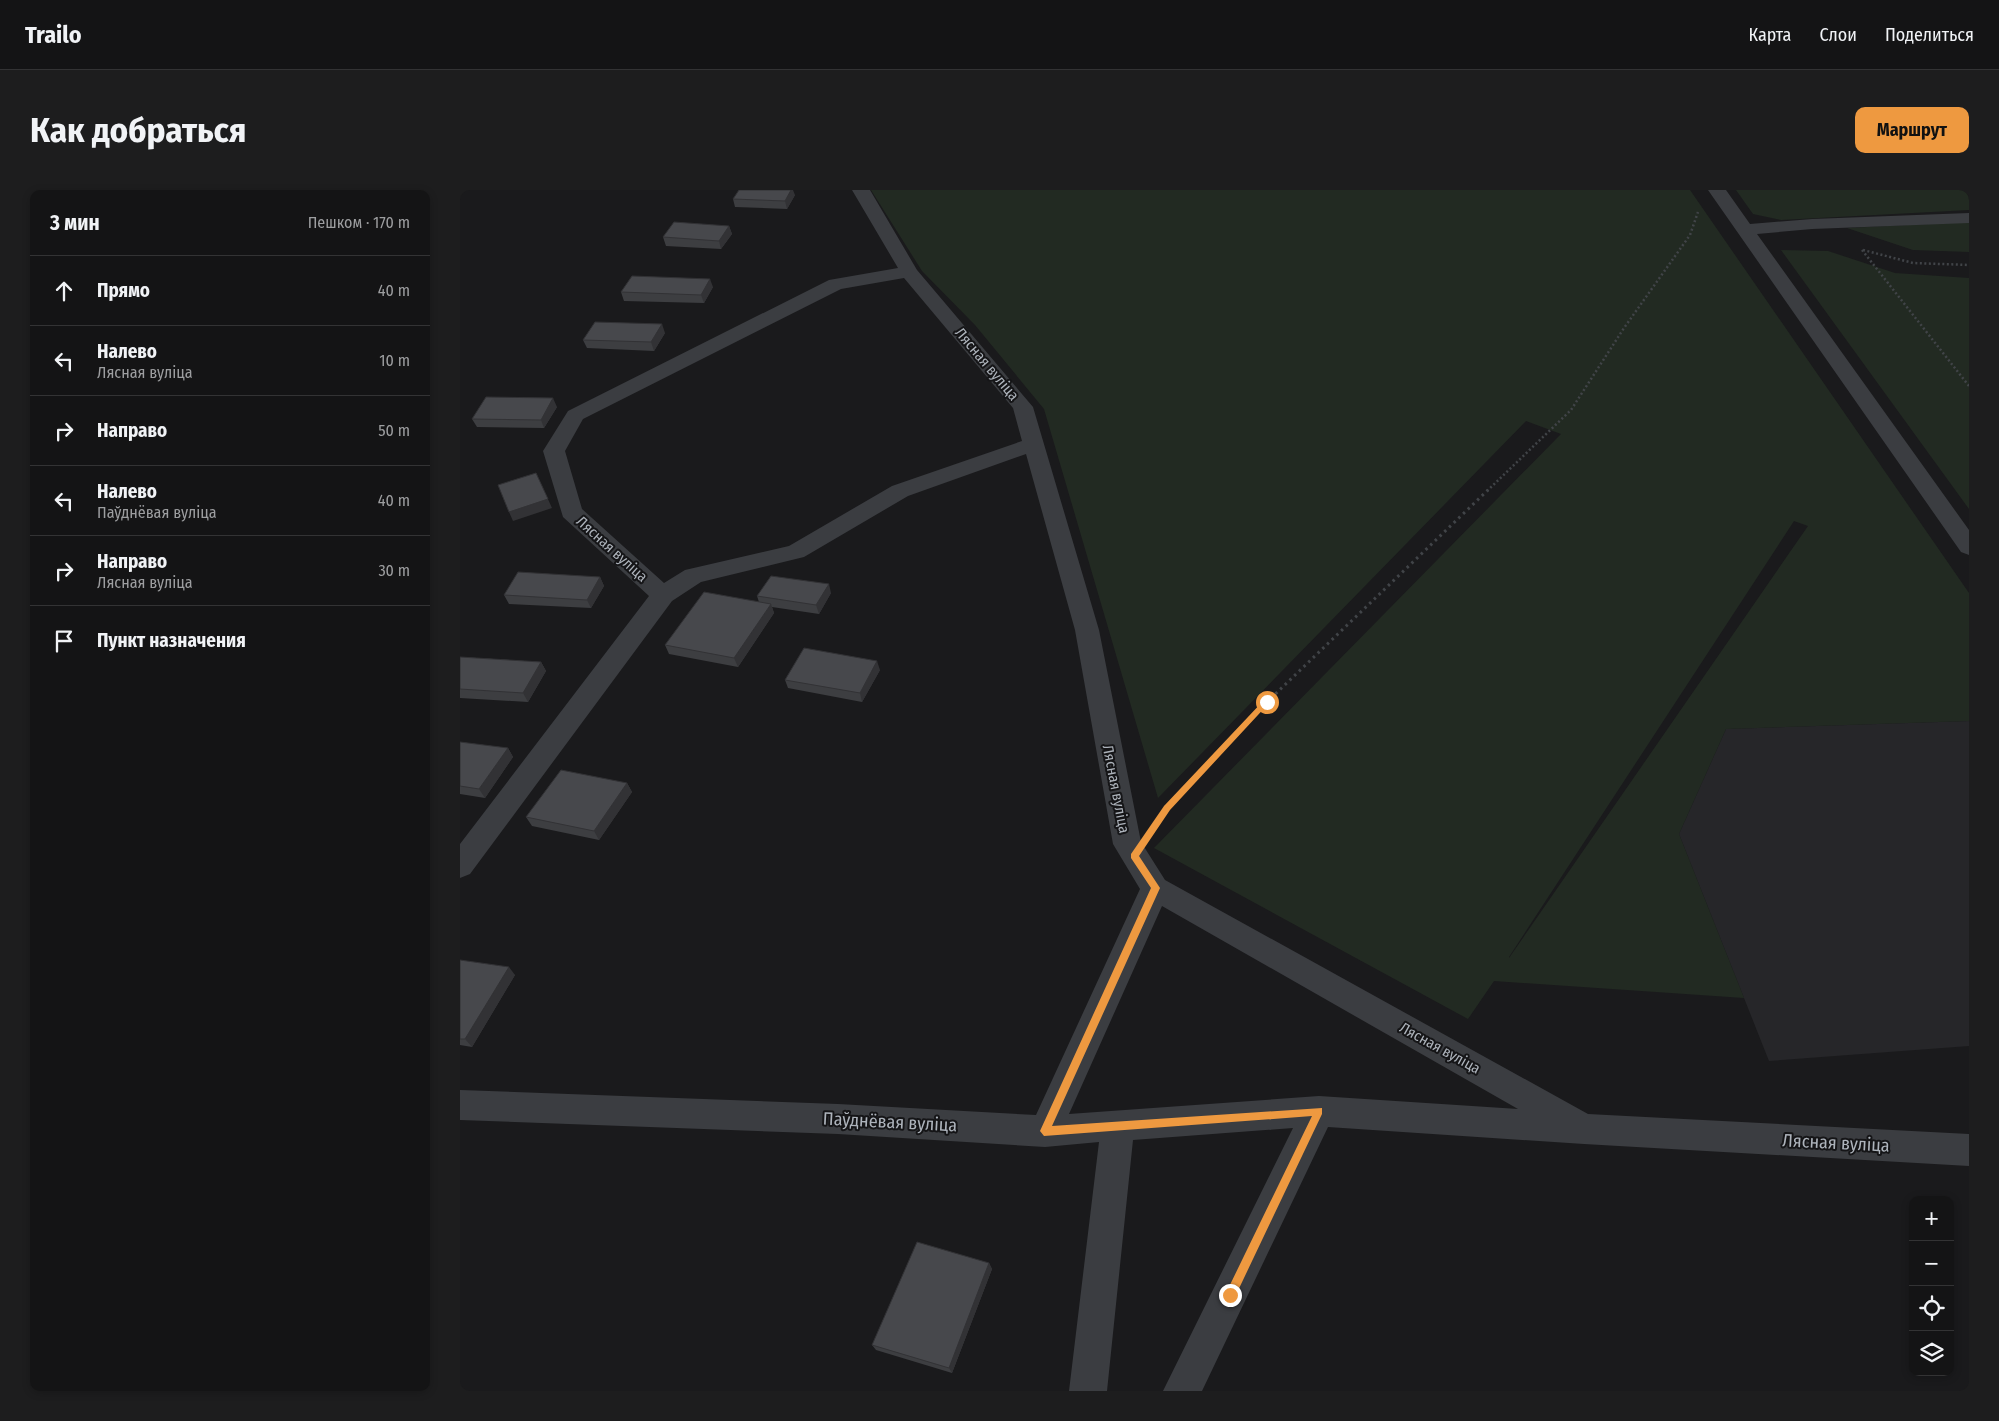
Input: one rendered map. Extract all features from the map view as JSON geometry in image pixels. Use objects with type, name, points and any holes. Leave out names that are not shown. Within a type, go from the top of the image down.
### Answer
[{"type":"street","name":"Лясная вуліца","points":[[861,190],[909,272],[1023,407],[1087,630],[1126,844],[1155,888],[1584,1130]]},
{"type":"street","points":[[1717,190],[1969,547]]},
{"type":"street","points":[[1746,230],[1812,224],[1969,218]]},
{"type":"street","name":"Лясная вуліца","points":[[663,595],[571,512],[554,451],[575,415],[836,284],[909,272]]},
{"type":"street","points":[[460,866],[663,595],[693,576],[796,552],[900,491],[1034,444]]},
{"type":"street","points":[[1044,1131],[1155,888]]},
{"type":"street","name":"Паўднёвая вуліца","points":[[460,1105],[838,1119],[1044,1131],[1319,1111]]},
{"type":"street","name":"Лясная вуліца","points":[[1319,1111],[1584,1130],[1969,1150]]},
{"type":"street","points":[[1182,1391],[1319,1111]]},
{"type":"street","points":[[1088,1391],[1118,1126]]},
{"type":"path","points":[[1134,856],[1167,808],[1267,702],[1571,410],[1624,328],[1690,235],[1698,211]]},
{"type":"path","points":[[1969,265],[1913,263],[1862,250],[1969,386]]},
{"type":"shaded area","points":[[871,190],[1690,190],[1969,593],[1969,721],[1726,729],[1679,834],[1744,998],[1494,981],[1468,1019],[1154,848],[1561,434],[1526,421],[1158,798],[1044,409],[975,325],[922,271]],"holes":[[[1794,521],[1808,526],[1509,958]]]},
{"type":"shaded area","points":[[1736,190],[1969,190],[1969,210],[1781,220],[1753,214]]},
{"type":"shaded area","points":[[1969,222],[1969,252],[1913,250],[1847,228]]},
{"type":"shaded area","points":[[1781,250],[1828,251],[1895,273],[1969,278],[1969,509]]},
{"type":"shaded area","points":[[1969,721],[1969,1046],[1769,1061],[1679,834],[1726,729]]},
{"type":"building","points":[[739,190],[791,190],[785,201],[733,199]]},
{"type":"building","points":[[674,222],[729,226],[719,241],[663,237]]},
{"type":"building","points":[[632,276],[710,279],[701,295],[621,292]]},
{"type":"building","points":[[595,322],[662,324],[651,342],[583,340]]},
{"type":"building","points":[[486,397],[553,398],[541,420],[472,419]]},
{"type":"building","points":[[536,473],[548,499],[509,512],[498,485]]},
{"type":"building","points":[[518,572],[600,577],[587,600],[504,595]]},
{"type":"building","points":[[771,576],[829,584],[816,605],[757,596]]},
{"type":"building","points":[[704,592],[771,604],[734,658],[665,645]]},
{"type":"building","points":[[804,648],[877,661],[860,693],[785,680]]},
{"type":"building","points":[[460,657],[541,662],[523,693],[460,689]]},
{"type":"building","points":[[460,742],[508,748],[479,789],[460,786]]},
{"type":"building","points":[[561,770],[627,783],[594,831],[526,817]]},
{"type":"building","points":[[460,960],[509,967],[465,1039],[460,1039]]},
{"type":"building","points":[[917,1242],[989,1263],[949,1368],[872,1345]]},
{"type":"route","points":[[1230,1295],[1319,1111],[1044,1131],[1155,888],[1134,856],[1167,808],[1267,702]]}]
